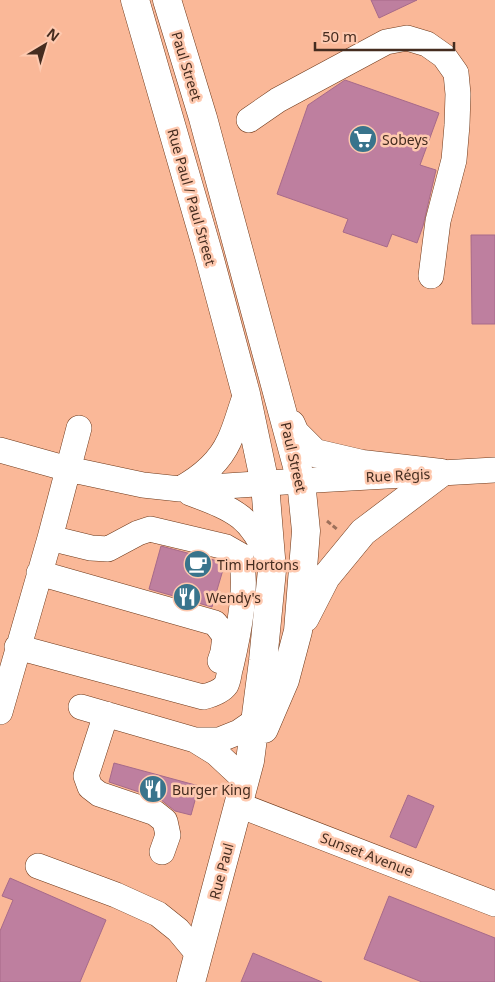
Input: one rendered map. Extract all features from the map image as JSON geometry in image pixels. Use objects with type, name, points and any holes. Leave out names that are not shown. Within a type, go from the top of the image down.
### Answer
[{"type":"main road","name":"Rue Paul / Paul Street","points":[[135,0],[209,256],[246,394]]},
{"type":"main road","name":"Paul Street","points":[[167,0],[191,76],[302,481],[306,531],[298,631],[285,680],[245,782]]},
{"type":"main road","points":[[245,782],[263,661],[272,570],[265,484],[246,394]]},
{"type":"main road","points":[[282,406],[295,433],[315,453],[362,464],[441,473]]},
{"type":"main road","points":[[298,631],[326,577],[363,532],[441,473]]},
{"type":"main road","name":"Rue Paul","points":[[191,982],[245,782]]},
{"type":"street","points":[[249,120],[278,100],[386,42],[407,38],[428,44],[444,56],[456,73],[458,94],[457,125],[454,160],[438,221],[431,276]]},
{"type":"street","points":[[180,490],[201,477],[212,466],[229,442],[246,394]]},
{"type":"street","points":[[0,712],[50,538],[79,428]]},
{"type":"street","points":[[0,450],[68,469],[143,485],[180,490],[228,507],[249,524],[262,542],[272,570]]},
{"type":"street","name":"Rue Régis","points":[[180,490],[495,470]]},
{"type":"street","points":[[20,641],[203,697],[213,695],[226,685],[236,643],[241,605],[243,565],[240,555],[226,547],[150,529],[138,533],[108,549],[91,548],[50,538]]},
{"type":"street","points":[[20,641],[206,681],[215,674],[223,652],[225,636],[216,623],[39,573]]},
{"type":"street","points":[[81,707],[195,740],[216,753],[245,782]]},
{"type":"street","points":[[106,714],[86,776],[90,787],[99,794],[155,813],[165,821],[168,835],[162,852]]},
{"type":"street","points":[[195,740],[219,740],[239,732],[255,721]]},
{"type":"street","name":"Sunset Avenue","points":[[245,782],[495,904]]},
{"type":"street","points":[[38,866],[116,895],[158,914],[178,930],[198,954]]},
{"type":"path","points":[[321,516],[340,532]]},
{"type":"building","points":[[371,0],[417,0],[379,18]]},
{"type":"building","name":"Sobeys","points":[[345,80],[439,113],[420,165],[436,170],[423,226],[417,243],[392,234],[387,247],[343,232],[348,219],[277,194],[308,105]]},
{"type":"building","points":[[471,235],[495,235],[495,324],[472,324]]},
{"type":"building","points":[[161,546],[225,563],[212,607],[149,589]]},
{"type":"building","name":"Burger King","points":[[114,763],[199,786],[191,815],[175,811],[160,799],[109,782]]},
{"type":"building","points":[[408,795],[434,806],[416,848],[390,837]]},
{"type":"building","points":[[10,878],[106,920],[80,982],[0,982],[0,931],[13,900],[2,896]]},
{"type":"building","points":[[389,896],[495,938],[495,982],[422,982],[364,959]]},
{"type":"building","points":[[253,953],[322,982],[241,982]]},
{"type":"place","name":"Sobeys","points":[[363,139]]},
{"type":"place","name":"Tim Hortons","points":[[198,564]]},
{"type":"place","name":"Wendy's","points":[[187,597]]},
{"type":"place","name":"Burger King","points":[[153,789]]}]
